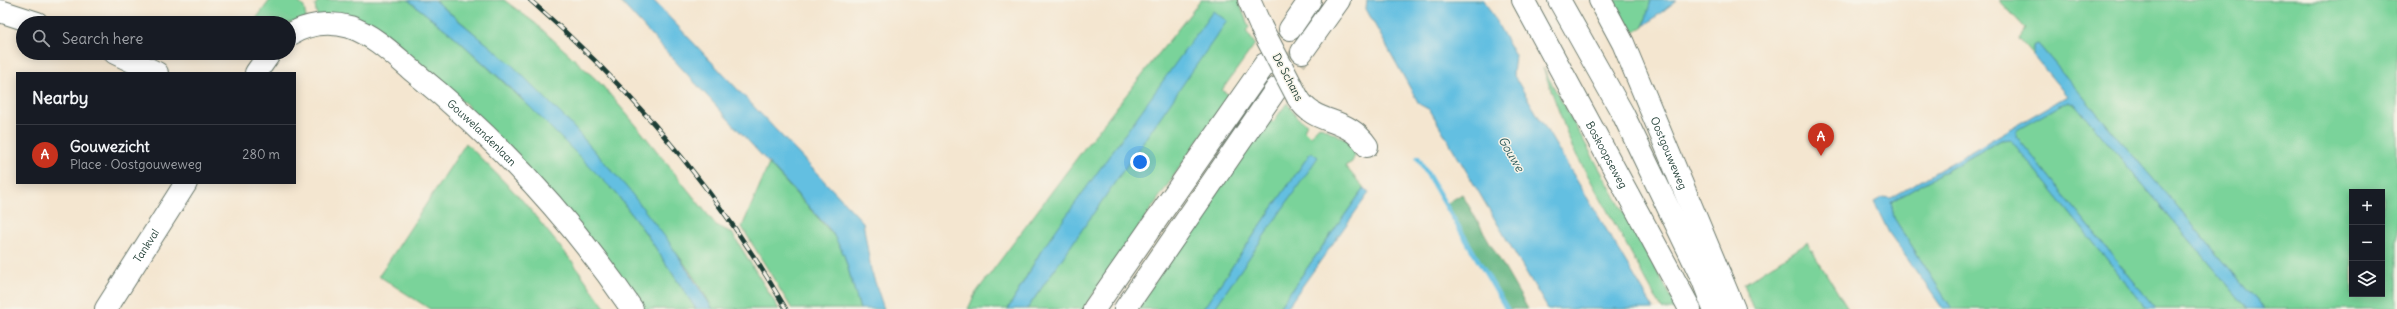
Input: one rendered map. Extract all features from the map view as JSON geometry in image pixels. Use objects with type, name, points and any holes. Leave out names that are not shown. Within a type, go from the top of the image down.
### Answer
[{"type":"main road","name":"De Schans","points":[[1249,0],[1261,27],[1298,98],[1313,114],[1348,126],[1358,134],[1367,146]]},
{"type":"main road","points":[[1290,29],[1310,0]]},
{"type":"main road","points":[[1302,52],[1339,0]]},
{"type":"main road","name":"Boskoopseweg","points":[[1523,0],[1690,309]]},
{"type":"main road","points":[[1559,0],[1574,24],[1626,121],[1703,280],[1714,309]]},
{"type":"main road","points":[[1574,24],[1576,0]]},
{"type":"main road","name":"Oostgouweweg","points":[[1600,0],[1623,43],[1734,309]]},
{"type":"main road","points":[[0,11],[16,16]]},
{"type":"main road","name":"Gouwelandenlaan","points":[[296,32],[314,25],[337,25],[360,31],[390,51],[459,109],[516,166],[568,223],[632,309]]},
{"type":"main road","points":[[130,60],[155,72]]},
{"type":"main road","points":[[257,72],[265,60]]},
{"type":"main road","points":[[1094,309],[1265,64]]},
{"type":"main road","points":[[1125,309],[1277,88]]},
{"type":"main road","name":"Tankval","points":[[106,309],[185,184]]},
{"type":"green space","points":[[270,0],[296,0],[304,7],[306,18],[296,21],[296,16],[258,16]]},
{"type":"green space","points":[[319,0],[408,0],[455,37],[560,135],[616,193],[647,235],[696,309],[643,309],[634,296],[465,103],[317,16],[315,5]]},
{"type":"green space","points":[[434,0],[504,0],[535,23],[600,83],[636,125],[716,225],[732,233],[779,309],[713,309],[698,283],[662,234],[620,181],[571,125],[491,48]]},
{"type":"green space","points":[[1201,0],[1238,0],[1249,27],[1246,31],[1255,44],[1222,90],[1229,95],[1083,309],[1027,309],[1226,21],[1041,251],[1008,309],[968,309],[975,294],[1086,146]]},
{"type":"green space","points":[[1609,0],[1651,0],[1644,26],[1635,32]]},
{"type":"green space","points":[[1999,0],[2397,0],[2397,309],[2264,309],[2038,44],[2033,46],[2033,55],[2019,39],[2026,29]]},
{"type":"green space","points":[[1543,68],[1678,309],[1662,309],[1572,147]]},
{"type":"green space","points":[[2068,101],[2075,104],[2248,309],[2156,309],[2016,136],[2016,130]]},
{"type":"green space","points":[[1287,103],[1298,118],[1307,124],[1304,130],[1310,136],[1319,126],[1350,141],[1356,153],[1352,162],[1345,166],[1364,188],[1278,309],[1214,309],[1317,157],[1311,152],[1203,309],[1136,309],[1267,119],[1273,122]]},
{"type":"green space","points":[[2010,139],[2147,309],[1952,309],[1894,218],[1891,202],[2001,140]]},
{"type":"green space","points":[[466,143],[523,201],[574,264],[606,309],[430,309],[379,276]]},
{"type":"green space","points":[[769,164],[837,239],[844,255],[860,309],[792,309],[742,227]]},
{"type":"green space","points":[[1462,194],[1528,309],[1507,309],[1446,204]]},
{"type":"green space","points":[[1807,243],[1848,309],[1753,309],[1744,284]]},
{"type":"water","points":[[408,0],[434,0],[510,63],[567,120],[628,189],[669,242],[713,309],[696,309],[647,235],[616,193],[516,93],[455,37]]},
{"type":"water","points":[[619,0],[653,0],[863,222],[871,270],[884,309],[860,309],[844,255],[832,232]]},
{"type":"water","name":"Gouwe","points":[[1367,0],[1484,0],[1515,55],[1513,74],[1654,309],[1548,309],[1430,110],[1419,104],[1366,9]]},
{"type":"water","points":[[1651,0],[1677,0],[1644,26]]},
{"type":"water","points":[[1213,11],[1227,21],[1027,309],[1008,309],[1041,251]]},
{"type":"water","points":[[2038,44],[2264,309],[2248,309],[2075,104],[2068,101],[2017,130],[2016,136],[2156,309],[2147,309],[2010,139],[2001,140],[1891,202],[1894,218],[1952,309],[1943,309],[1889,233],[1874,202],[1883,197],[1891,198],[2067,96],[2033,55],[2033,46]]},
{"type":"water","points":[[1311,152],[1318,157],[1214,309],[1203,309]]},
{"type":"water","points":[[1364,188],[1369,193],[1286,309],[1278,309]]},
{"type":"waterway","points":[[1418,158],[1507,309]]},
{"type":"tunnel","points":[[1277,88],[1302,52]]},
{"type":"railway","points":[[530,0],[603,69],[671,144],[732,224],[786,309]]},
{"type":"place","name":"Gouwezicht","points":[[1821,156]]}]
